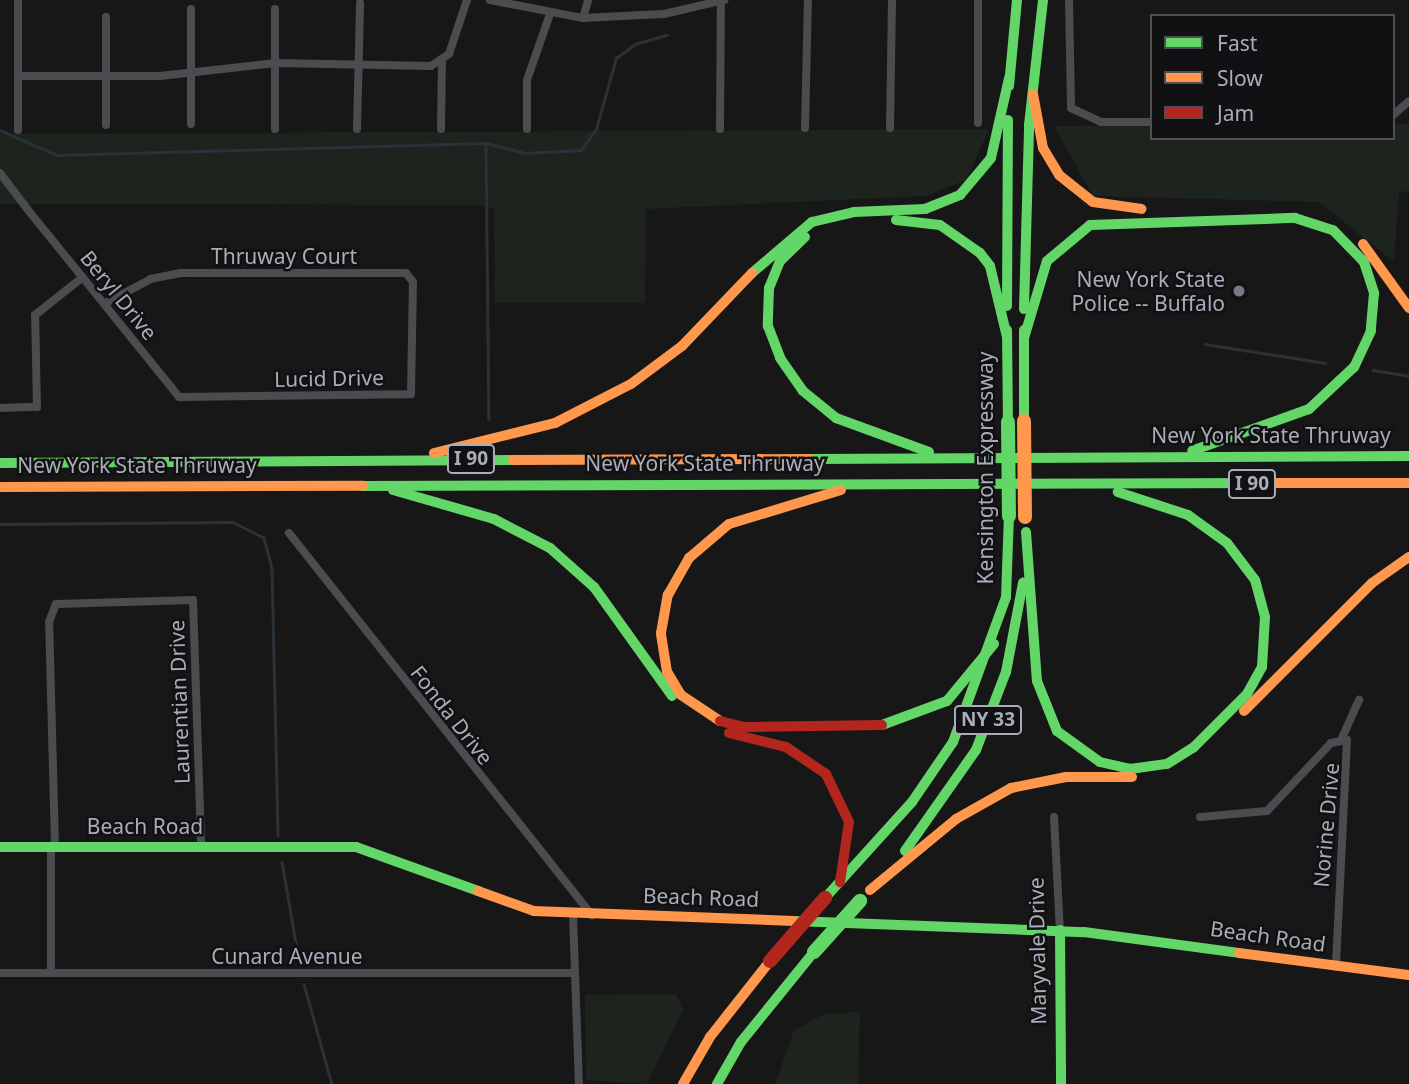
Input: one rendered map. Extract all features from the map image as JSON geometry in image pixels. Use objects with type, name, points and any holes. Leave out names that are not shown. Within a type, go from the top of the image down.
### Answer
[{"type":"main road","name":"Kensington Expressway","points":[[683,1084],[710,1037],[770,961],[932,775],[994,644],[1006,597],[1009,516],[1009,78],[1017,0]]},
{"type":"main road","name":"Kensington Expressway","points":[[717,1084],[741,1042],[814,952],[932,818],[976,750],[1015,634],[1025,525],[1024,338],[1032,94],[1043,0]]},
{"type":"main road","points":[[400,460],[505,440],[611,396],[682,346],[780,245],[812,222],[846,213],[925,209],[960,195],[991,158],[1009,78]]},
{"type":"main road","points":[[1032,94],[1043,148],[1059,176],[1082,197],[1121,209],[1325,217],[1362,244],[1409,308]]},
{"type":"main road","points":[[1024,338],[1047,261],[1061,243],[1090,225],[1126,219],[1295,218],[1345,239],[1370,276],[1375,306],[1363,350],[1341,385],[1273,426],[1165,457]]},
{"type":"main road","points":[[943,456],[836,418],[803,391],[780,358],[768,326],[773,273],[796,244],[838,222],[940,225],[970,242],[990,266],[1007,337]]},
{"type":"main road","name":"New York State Thruway","points":[[0,463],[943,456],[1409,456]]},
{"type":"main road","name":"New York State Thruway","points":[[0,487],[863,484],[1095,486],[1409,483]]},
{"type":"main road","points":[[863,484],[750,515],[713,534],[689,558],[668,595],[661,633],[667,672],[681,695],[713,719],[744,727],[896,725],[947,701],[994,644]]},
{"type":"main road","points":[[368,485],[466,509],[550,548],[594,587],[685,710],[712,727],[786,747],[817,765],[844,801],[849,822],[840,881]]},
{"type":"main road","points":[[1025,525],[1037,681],[1057,731],[1083,754],[1118,767],[1145,769],[1178,759],[1258,678],[1267,635],[1262,600],[1242,558],[1209,528],[1146,498],[1095,486]]},
{"type":"main road","points":[[870,890],[956,819],[1011,788],[1066,777],[1145,777],[1192,760],[1372,583],[1409,557]]},
{"type":"main road","name":"Beach Road","points":[[0,847],[356,847],[534,911],[573,915],[1060,930],[1409,975]]},
{"type":"main road","name":"Maryvale Drive","points":[[1060,930],[1061,1084]]},
{"type":"street","points":[[18,0],[18,130]]},
{"type":"street","points":[[441,130],[442,59],[467,0]]},
{"type":"street","points":[[490,0],[583,18],[722,0],[720,129]]},
{"type":"street","points":[[583,18],[588,0]]},
{"type":"street","points":[[805,128],[808,0]]},
{"type":"street","points":[[890,128],[892,0]]},
{"type":"street","points":[[978,0],[978,123]]},
{"type":"street","points":[[1069,0],[1071,108],[1101,122],[1150,122]]},
{"type":"street","points":[[357,129],[360,3]]},
{"type":"street","points":[[191,9],[191,124]]},
{"type":"street","points":[[275,9],[275,129]]},
{"type":"street","points":[[527,129],[527,80],[550,13]]},
{"type":"street","points":[[106,17],[106,125]]},
{"type":"street","points":[[18,76],[106,76],[275,63],[431,66],[442,59]]},
{"type":"street","points":[[1395,113],[1409,101]]},
{"type":"street","name":"Beryl Drive","points":[[0,173],[179,397],[232,396]]},
{"type":"street","name":"Thruway Court","points":[[104,304],[151,279],[181,273],[406,273],[413,282],[411,336]]},
{"type":"street","points":[[0,408],[37,407],[35,315],[83,277]]},
{"type":"street","name":"Lucid Drive","points":[[232,396],[411,394],[411,336]]},
{"type":"street","name":"Fonda Drive","points":[[289,533],[592,915]]},
{"type":"street","name":"Laurentian Drive","points":[[53,846],[49,622],[56,604],[193,600],[201,847]]},
{"type":"street","points":[[1342,738],[1359,699]]},
{"type":"street","name":"Norine Drive","points":[[1200,817],[1267,811],[1342,738],[1350,746],[1336,967]]},
{"type":"street","name":"Maryvale Drive","points":[[1054,817],[1060,930]]},
{"type":"street","points":[[51,972],[53,846]]},
{"type":"street","points":[[573,915],[579,1084]]},
{"type":"street","name":"Cunard Avenue","points":[[0,973],[574,973]]},
{"type":"shaded area","points":[[1395,124],[1409,124],[1409,191],[1399,192],[1394,262],[1319,202],[1093,196],[1054,126],[1150,126],[1150,140],[1395,140]]},
{"type":"shaded area","points":[[989,129],[966,180],[926,196],[646,209],[645,303],[495,303],[494,209],[479,205],[0,204],[0,134]]},
{"type":"shaded area","points":[[676,994],[683,1010],[647,1084],[586,1080],[585,995]]},
{"type":"shaded area","points":[[860,1012],[858,1084],[775,1084],[794,1030],[824,1014]]},
{"type":"waterway","points":[[0,130],[57,155],[486,143],[525,153],[581,150],[596,129],[616,58],[635,44],[667,35]]},
{"type":"waterway","points":[[486,143],[489,419]]},
{"type":"waterway","points":[[1205,344],[1326,363]]},
{"type":"waterway","points":[[1373,370],[1409,376]]},
{"type":"waterway","points":[[0,524],[233,522],[264,538],[272,568],[278,835]]},
{"type":"waterway","points":[[282,862],[299,960]]},
{"type":"waterway","points":[[304,984],[332,1084]]},
{"type":"traffic: fast","points":[[1009,86],[1017,0]]},
{"type":"traffic: fast","points":[[1024,309],[1029,125],[1043,0]]},
{"type":"traffic: fast","points":[[752,273],[812,222],[854,212],[925,209],[960,195],[991,158],[1009,78]]},
{"type":"traffic: fast","points":[[1007,306],[1008,120]]},
{"type":"traffic: fast","points":[[1024,338],[1047,261],[1090,225],[1295,218],[1333,230],[1364,262],[1374,293],[1371,331],[1354,367],[1309,409],[1192,451]]},
{"type":"traffic: fast","points":[[896,220],[940,225],[980,253],[990,266],[1007,337]]},
{"type":"traffic: fast","points":[[805,237],[780,261],[769,288],[768,326],[780,358],[803,391],[836,418],[929,452]]},
{"type":"traffic: fast","points":[[1007,330],[1008,422]]},
{"type":"traffic: fast","points":[[1024,330],[1024,421]]},
{"type":"traffic: fast","points":[[1008,422],[1009,516]]},
{"type":"traffic: fast","points":[[810,459],[1409,456]]},
{"type":"traffic: fast","points":[[0,463],[513,460]]},
{"type":"traffic: fast","points":[[363,486],[1277,483]]},
{"type":"traffic: fast","points":[[393,490],[494,519],[550,548],[594,587],[672,696]]},
{"type":"traffic: fast","points":[[1026,532],[1037,681],[1057,731],[1100,762],[1130,769],[1167,764],[1193,748],[1247,694],[1262,667],[1265,617],[1255,580],[1227,543],[1188,515],[1118,492]]},
{"type":"traffic: fast","points":[[825,898],[912,802],[953,742],[1006,597],[1009,516]]},
{"type":"traffic: fast","points":[[905,851],[976,750],[1006,672],[1023,583]]},
{"type":"traffic: fast","points":[[882,725],[947,701],[994,644]]},
{"type":"traffic: fast","points":[[0,847],[356,847],[478,891]]},
{"type":"traffic: fast","points":[[814,952],[860,901]]},
{"type":"traffic: fast","points":[[794,921],[1084,932],[1239,953]]},
{"type":"traffic: fast","points":[[1060,930],[1061,1084]]},
{"type":"traffic: fast","points":[[717,1084],[741,1042],[814,952]]},
{"type":"traffic: slow","points":[[1033,94],[1043,148],[1059,175],[1093,202],[1142,209]]},
{"type":"traffic: slow","points":[[1363,244],[1409,308]]},
{"type":"traffic: slow","points":[[434,453],[555,423],[631,384],[682,346],[752,273]]},
{"type":"traffic: slow","points":[[1024,421],[1025,517]]},
{"type":"traffic: slow","points":[[513,460],[810,459]]},
{"type":"traffic: slow","points":[[1277,483],[1409,483]]},
{"type":"traffic: slow","points":[[0,487],[363,486]]},
{"type":"traffic: slow","points":[[720,721],[681,695],[667,672],[661,633],[668,595],[689,558],[729,524],[841,490]]},
{"type":"traffic: slow","points":[[1244,711],[1372,583],[1409,557]]},
{"type":"traffic: slow","points":[[870,890],[956,819],[1011,788],[1066,777],[1132,777]]},
{"type":"traffic: slow","points":[[478,891],[534,911],[794,921]]},
{"type":"traffic: slow","points":[[1239,953],[1409,975]]},
{"type":"traffic: slow","points":[[683,1084],[710,1037],[770,961]]},
{"type":"traffic: jam","points":[[720,721],[744,727],[882,725]]},
{"type":"traffic: jam","points":[[729,733],[786,747],[826,774],[849,822],[840,882]]},
{"type":"traffic: jam","points":[[770,961],[825,898]]},
{"type":"place","name":"New York State Police -- Buffalo","points":[[1239,291]]}]
